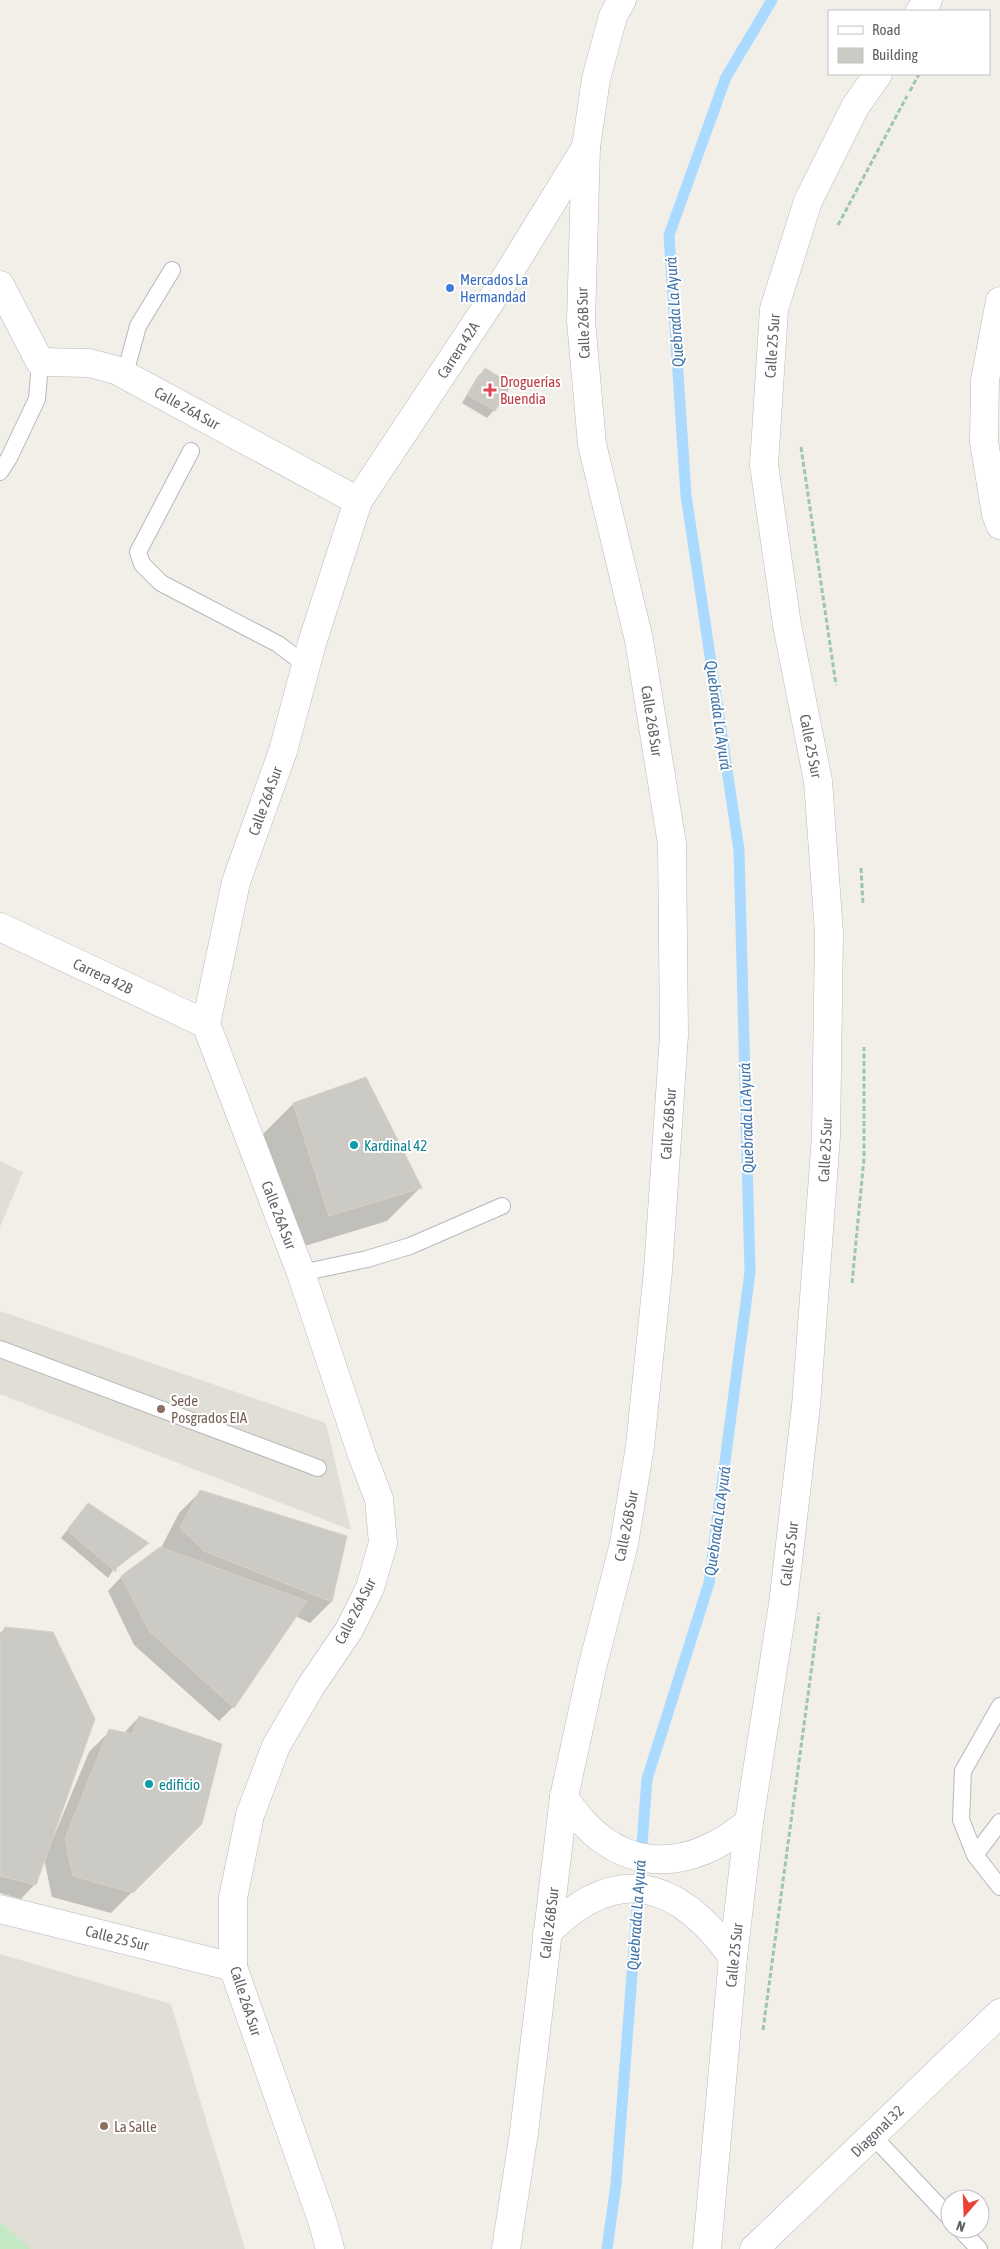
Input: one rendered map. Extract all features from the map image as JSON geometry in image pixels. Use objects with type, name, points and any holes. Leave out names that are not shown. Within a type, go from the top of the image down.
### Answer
[{"type":"main road","name":"Calle 26B Sur","points":[[506,2249],[524,2132],[564,1797],[592,1668],[624,1544],[640,1446],[658,1271],[674,1035],[675,944],[672,844],[639,640],[591,434],[581,321],[586,147],[596,80],[612,16],[622,0]]},
{"type":"main road","name":"Calle 25 Sur","points":[[707,2249],[733,1957],[749,1822],[783,1604],[806,1406],[826,1136],[829,933],[818,781],[787,625],[764,465],[774,309],[808,201],[855,107],[877,75]]},
{"type":"main road","name":"Carrera 42A","points":[[358,501],[500,287],[586,147]]},
{"type":"main road","points":[[0,285],[40,362]]},
{"type":"main road","points":[[1000,300],[984,442],[996,514],[1000,525]]},
{"type":"main road","name":"Calle 26A Sur","points":[[40,362],[89,363],[116,370],[358,501],[306,665],[283,751],[236,882],[206,1024],[301,1274],[362,1456],[379,1499],[383,1543],[370,1588],[353,1622],[311,1686],[276,1746],[250,1815],[233,1898],[233,1967],[323,2223],[330,2249]]},
{"type":"main road","name":"Carrera 42B","points":[[0,927],[206,1024]]},
{"type":"main road","points":[[564,1797],[582,1824],[599,1838],[618,1851],[640,1858],[662,1860],[715,1846],[733,1836],[749,1822]]},
{"type":"main road","points":[[547,1933],[568,1913],[587,1902],[612,1891],[640,1888],[667,1895],[691,1910],[712,1928],[733,1957]]},
{"type":"main road","name":"Calle 25 Sur","points":[[0,1909],[233,1967]]},
{"type":"main road","name":"Diagonal 32","points":[[754,2249],[1000,2012]]},
{"type":"lane","points":[[125,374],[138,326],[172,270]]},
{"type":"lane","points":[[0,472],[9,458],[36,399],[40,362]]},
{"type":"lane","points":[[191,450],[138,552],[142,564],[161,583],[278,644],[306,665]]},
{"type":"lane","points":[[301,1274],[367,1259],[410,1246],[502,1206]]},
{"type":"lane","points":[[0,1348],[318,1468]]},
{"type":"lane","points":[[1000,1706],[963,1771],[961,1820],[975,1856],[1000,1888]]},
{"type":"lane","points":[[975,1856],[1000,1822]]},
{"type":"lane","points":[[872,2135],[940,2207]]},
{"type":"lane","points":[[970,2239],[979,2249]]},
{"type":"shaded area","points":[[0,1161],[23,1172],[0,1227]]},
{"type":"shaded area","name":"Sede Posgrados EIA","points":[[0,1311],[326,1423],[351,1530],[0,1394]]},
{"type":"shaded area","name":"La Salle","points":[[0,1954],[171,2004],[245,2249],[0,2249]]},
{"type":"green space","points":[[0,2222],[31,2249],[0,2249]]},
{"type":"building","name":"Droguerías Buendia","points":[[485,368],[512,384],[495,411],[468,395]]},
{"type":"building","name":"Kardinal 42","points":[[366,1077],[422,1188],[329,1216],[293,1103]]},
{"type":"building","points":[[200,1490],[347,1536],[332,1602],[204,1551],[180,1528]]},
{"type":"building","points":[[88,1503],[149,1543],[116,1568],[116,1572],[67,1530]]},
{"type":"building","points":[[160,1547],[307,1601],[234,1708],[149,1631],[121,1576]]},
{"type":"building","points":[[5,1627],[53,1632],[95,1719],[36,1885],[0,1876],[0,1638]]},
{"type":"building","name":"edificio","points":[[139,1716],[222,1744],[202,1824],[133,1893],[73,1876],[65,1839],[109,1729],[132,1734]]},
{"type":"waterway","name":"Quebrada La Ayurá","points":[[607,2249],[616,2184],[647,1779],[709,1583],[750,1272],[739,850],[686,495],[669,235],[726,77],[772,0]]},
{"type":"place","name":"Mercados La Hermandad","points":[[450,288]]},
{"type":"place","name":"Droguerías Buendia","points":[[490,390]]},
{"type":"place","name":"Kardinal 42","points":[[354,1145]]},
{"type":"place","name":"Sede Posgrados EIA","points":[[161,1409]]},
{"type":"place","name":"edificio","points":[[149,1784]]},
{"type":"place","name":"La Salle","points":[[104,2126]]}]
